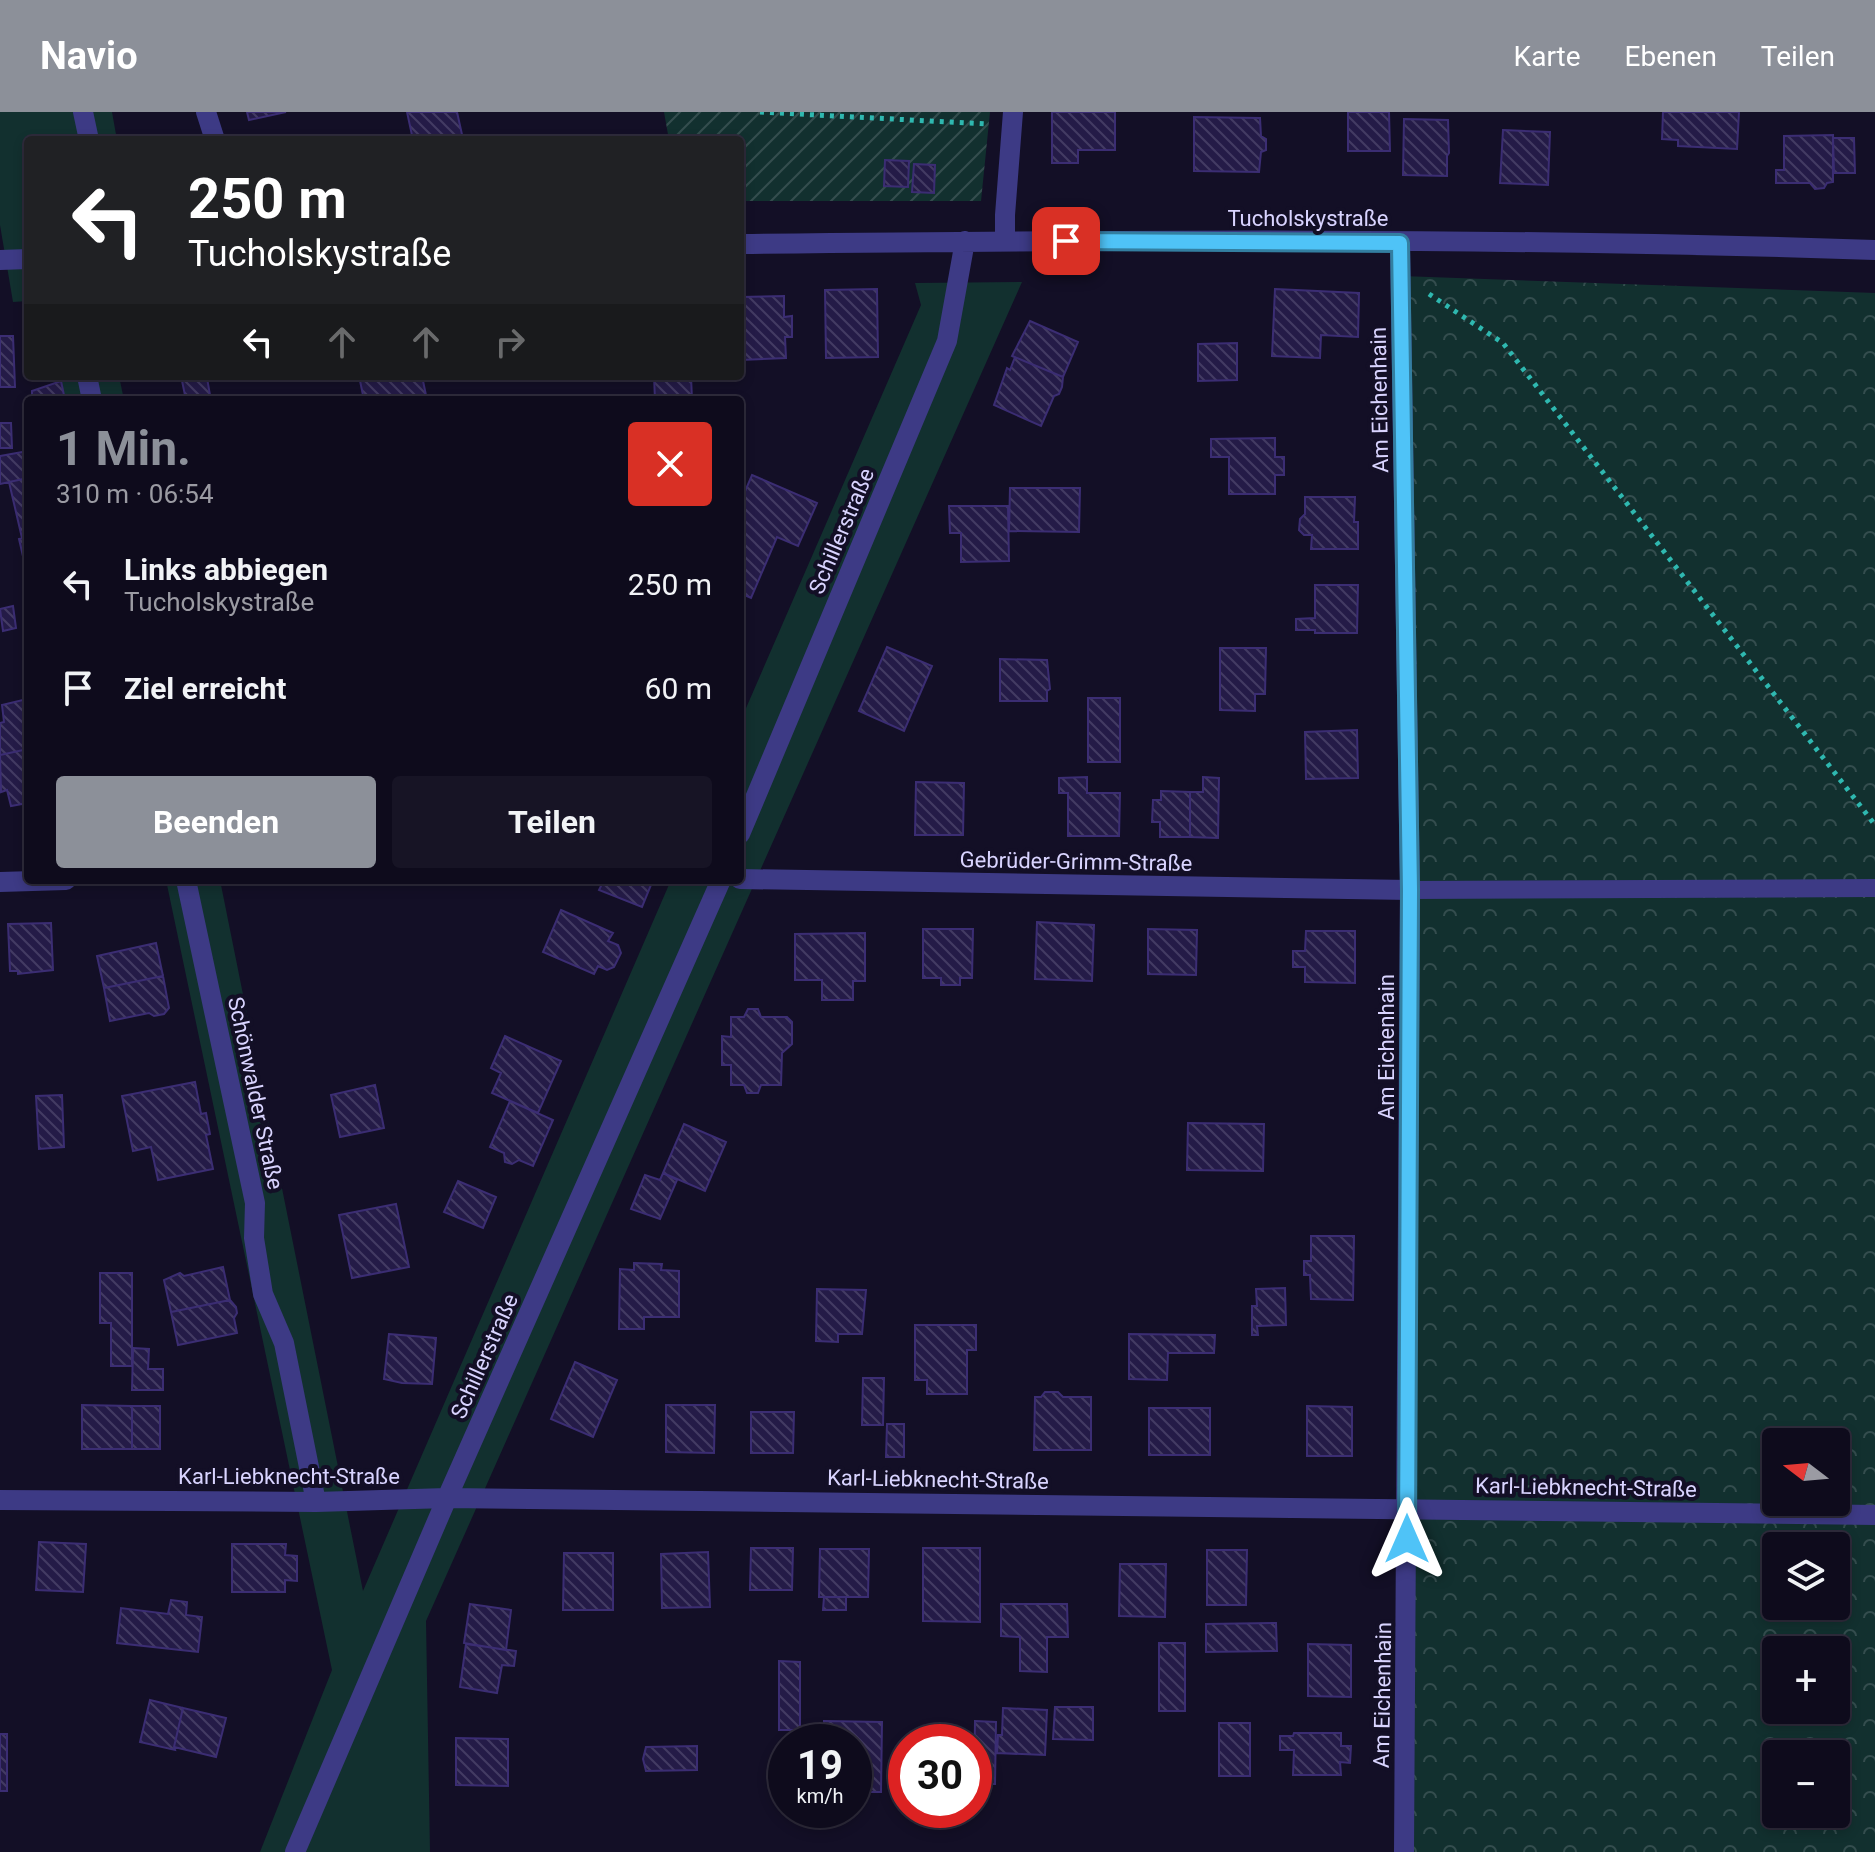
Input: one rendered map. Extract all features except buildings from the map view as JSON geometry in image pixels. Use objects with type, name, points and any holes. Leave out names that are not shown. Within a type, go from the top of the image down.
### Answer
[{"type":"street","points":[[83,112],[88,136]]},
{"type":"street","points":[[206,112],[214,136]]},
{"type":"street","points":[[1005,241],[1012,118]]},
{"type":"street","name":"Tucholskystraße","points":[[744,244],[965,241],[1400,243],[1875,250]]},
{"type":"street","name":"Schillerstraße","points":[[744,824],[947,341],[965,241]]},
{"type":"street","name":"Am Eichenhain","points":[[1400,243],[1410,890],[1404,1852]]},
{"type":"street","points":[[0,260],[24,259]]},
{"type":"street","name":"Gebrüder-Grimm-Straße","points":[[744,879],[1410,890]]},
{"type":"street","points":[[0,882],[24,881]]},
{"type":"street","name":"Schönwalder Straße","points":[[187,884],[255,1203],[254,1238],[263,1294],[284,1343],[316,1502]]},
{"type":"street","name":"Schillerstraße","points":[[295,1852],[447,1498],[719,884]]},
{"type":"street","name":"Karl-Liebknecht-Straße","points":[[0,1500],[316,1502],[447,1498],[1875,1515]]},
{"type":"lane","points":[[1410,890],[1875,888]]},
{"type":"path","points":[[760,112],[1012,118]]},
{"type":"path","points":[[1401,276],[1503,343],[1875,825]]},
{"type":"green space","points":[[0,112],[112,112],[116,136],[24,136],[24,301],[13,302],[0,225]]},
{"type":"green space","points":[[664,112],[990,112],[981,201],[744,201],[744,136],[668,136]]},
{"type":"green space","points":[[1401,276],[1875,293],[1875,1852],[1412,1852]]},
{"type":"green space","points":[[1022,282],[426,1621],[430,1852],[260,1852],[332,1670],[167,884],[221,884],[363,1591],[669,884],[744,884],[744,713],[921,305],[915,283]]},
{"type":"green space","points":[[61,380],[120,380],[123,396],[64,396]]},
{"type":"route","points":[[1066,241],[1400,243],[1410,890],[1407,1539]]}]
